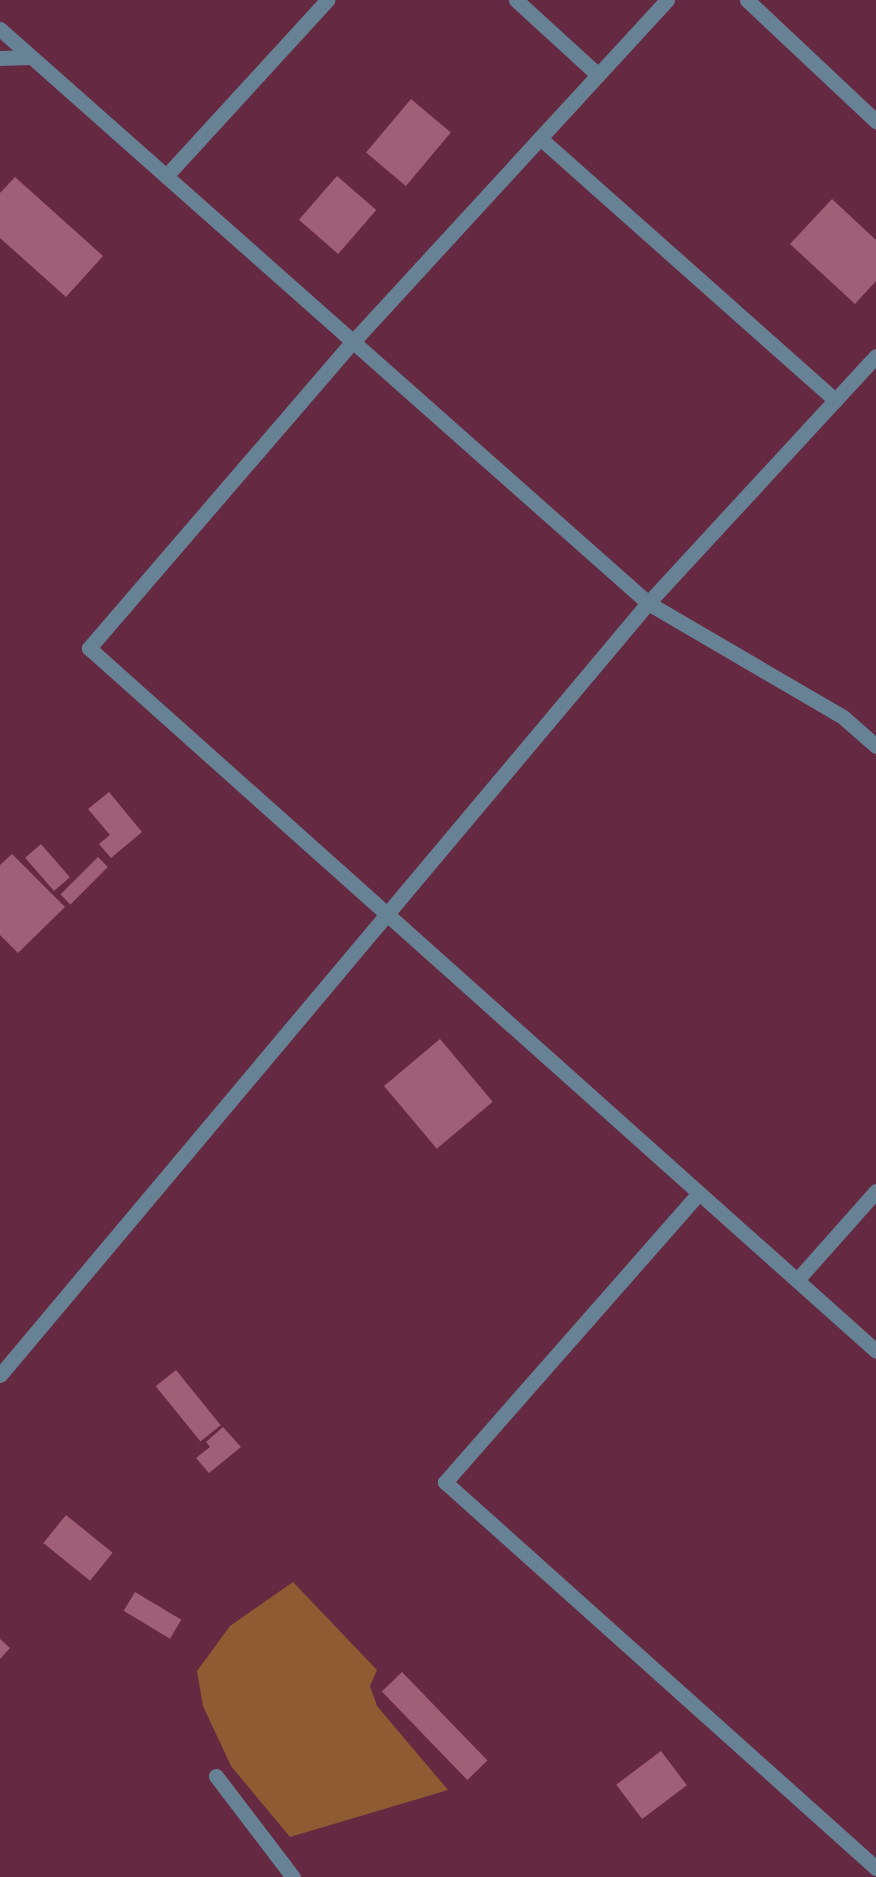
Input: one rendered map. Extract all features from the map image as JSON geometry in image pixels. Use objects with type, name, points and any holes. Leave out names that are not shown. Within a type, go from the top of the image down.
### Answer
[{"type":"street","points":[[166,176],[327,0]]},
{"type":"street","points":[[516,0],[598,75]]},
{"type":"street","points":[[667,0],[353,341],[89,648],[876,1351]]},
{"type":"street","points":[[747,0],[876,121]]},
{"type":"street","points":[[0,29],[648,603],[843,717],[873,737]]},
{"type":"street","points":[[0,58],[31,57]]},
{"type":"street","points":[[540,138],[835,400]]},
{"type":"street","points":[[0,1375],[648,603],[876,356]]},
{"type":"street","points":[[797,1280],[876,1191]]},
{"type":"street","points":[[699,1193],[445,1482],[876,1868]]},
{"type":"street","points":[[216,1776],[293,1877]]},
{"type":"shaded area","points":[[293,1582],[377,1670],[370,1686],[377,1706],[448,1790],[290,1837],[231,1766],[203,1706],[197,1671],[230,1626]]},
{"type":"building","points":[[411,99],[451,132],[406,186],[366,153]]},
{"type":"building","points":[[337,176],[376,210],[338,254],[299,220]]},
{"type":"building","points":[[15,177],[103,256],[66,297],[0,238],[0,193]]},
{"type":"building","points":[[832,199],[876,240],[876,281],[855,304],[790,244]]},
{"type":"building","points":[[109,792],[142,832],[111,858],[99,844],[110,835],[88,809]]},
{"type":"building","points":[[41,844],[70,877],[54,891],[25,858]]},
{"type":"building","points":[[12,854],[65,907],[18,953],[0,935],[0,865]]},
{"type":"building","points":[[98,857],[108,867],[70,904],[61,894]]},
{"type":"building","points":[[440,1039],[493,1102],[437,1149],[384,1086]]},
{"type":"building","points":[[176,1370],[221,1425],[200,1442],[156,1386]]},
{"type":"building","points":[[223,1427],[241,1447],[209,1473],[196,1458],[210,1447],[206,1442]]},
{"type":"building","points":[[66,1515],[113,1553],[90,1581],[43,1543]]},
{"type":"building","points":[[135,1592],[181,1620],[170,1639],[124,1611]]},
{"type":"building","points":[[0,1639],[10,1648],[0,1659]]},
{"type":"building","points":[[402,1672],[487,1760],[467,1780],[382,1691]]},
{"type":"building","points":[[661,1751],[687,1785],[642,1819],[616,1785]]}]
